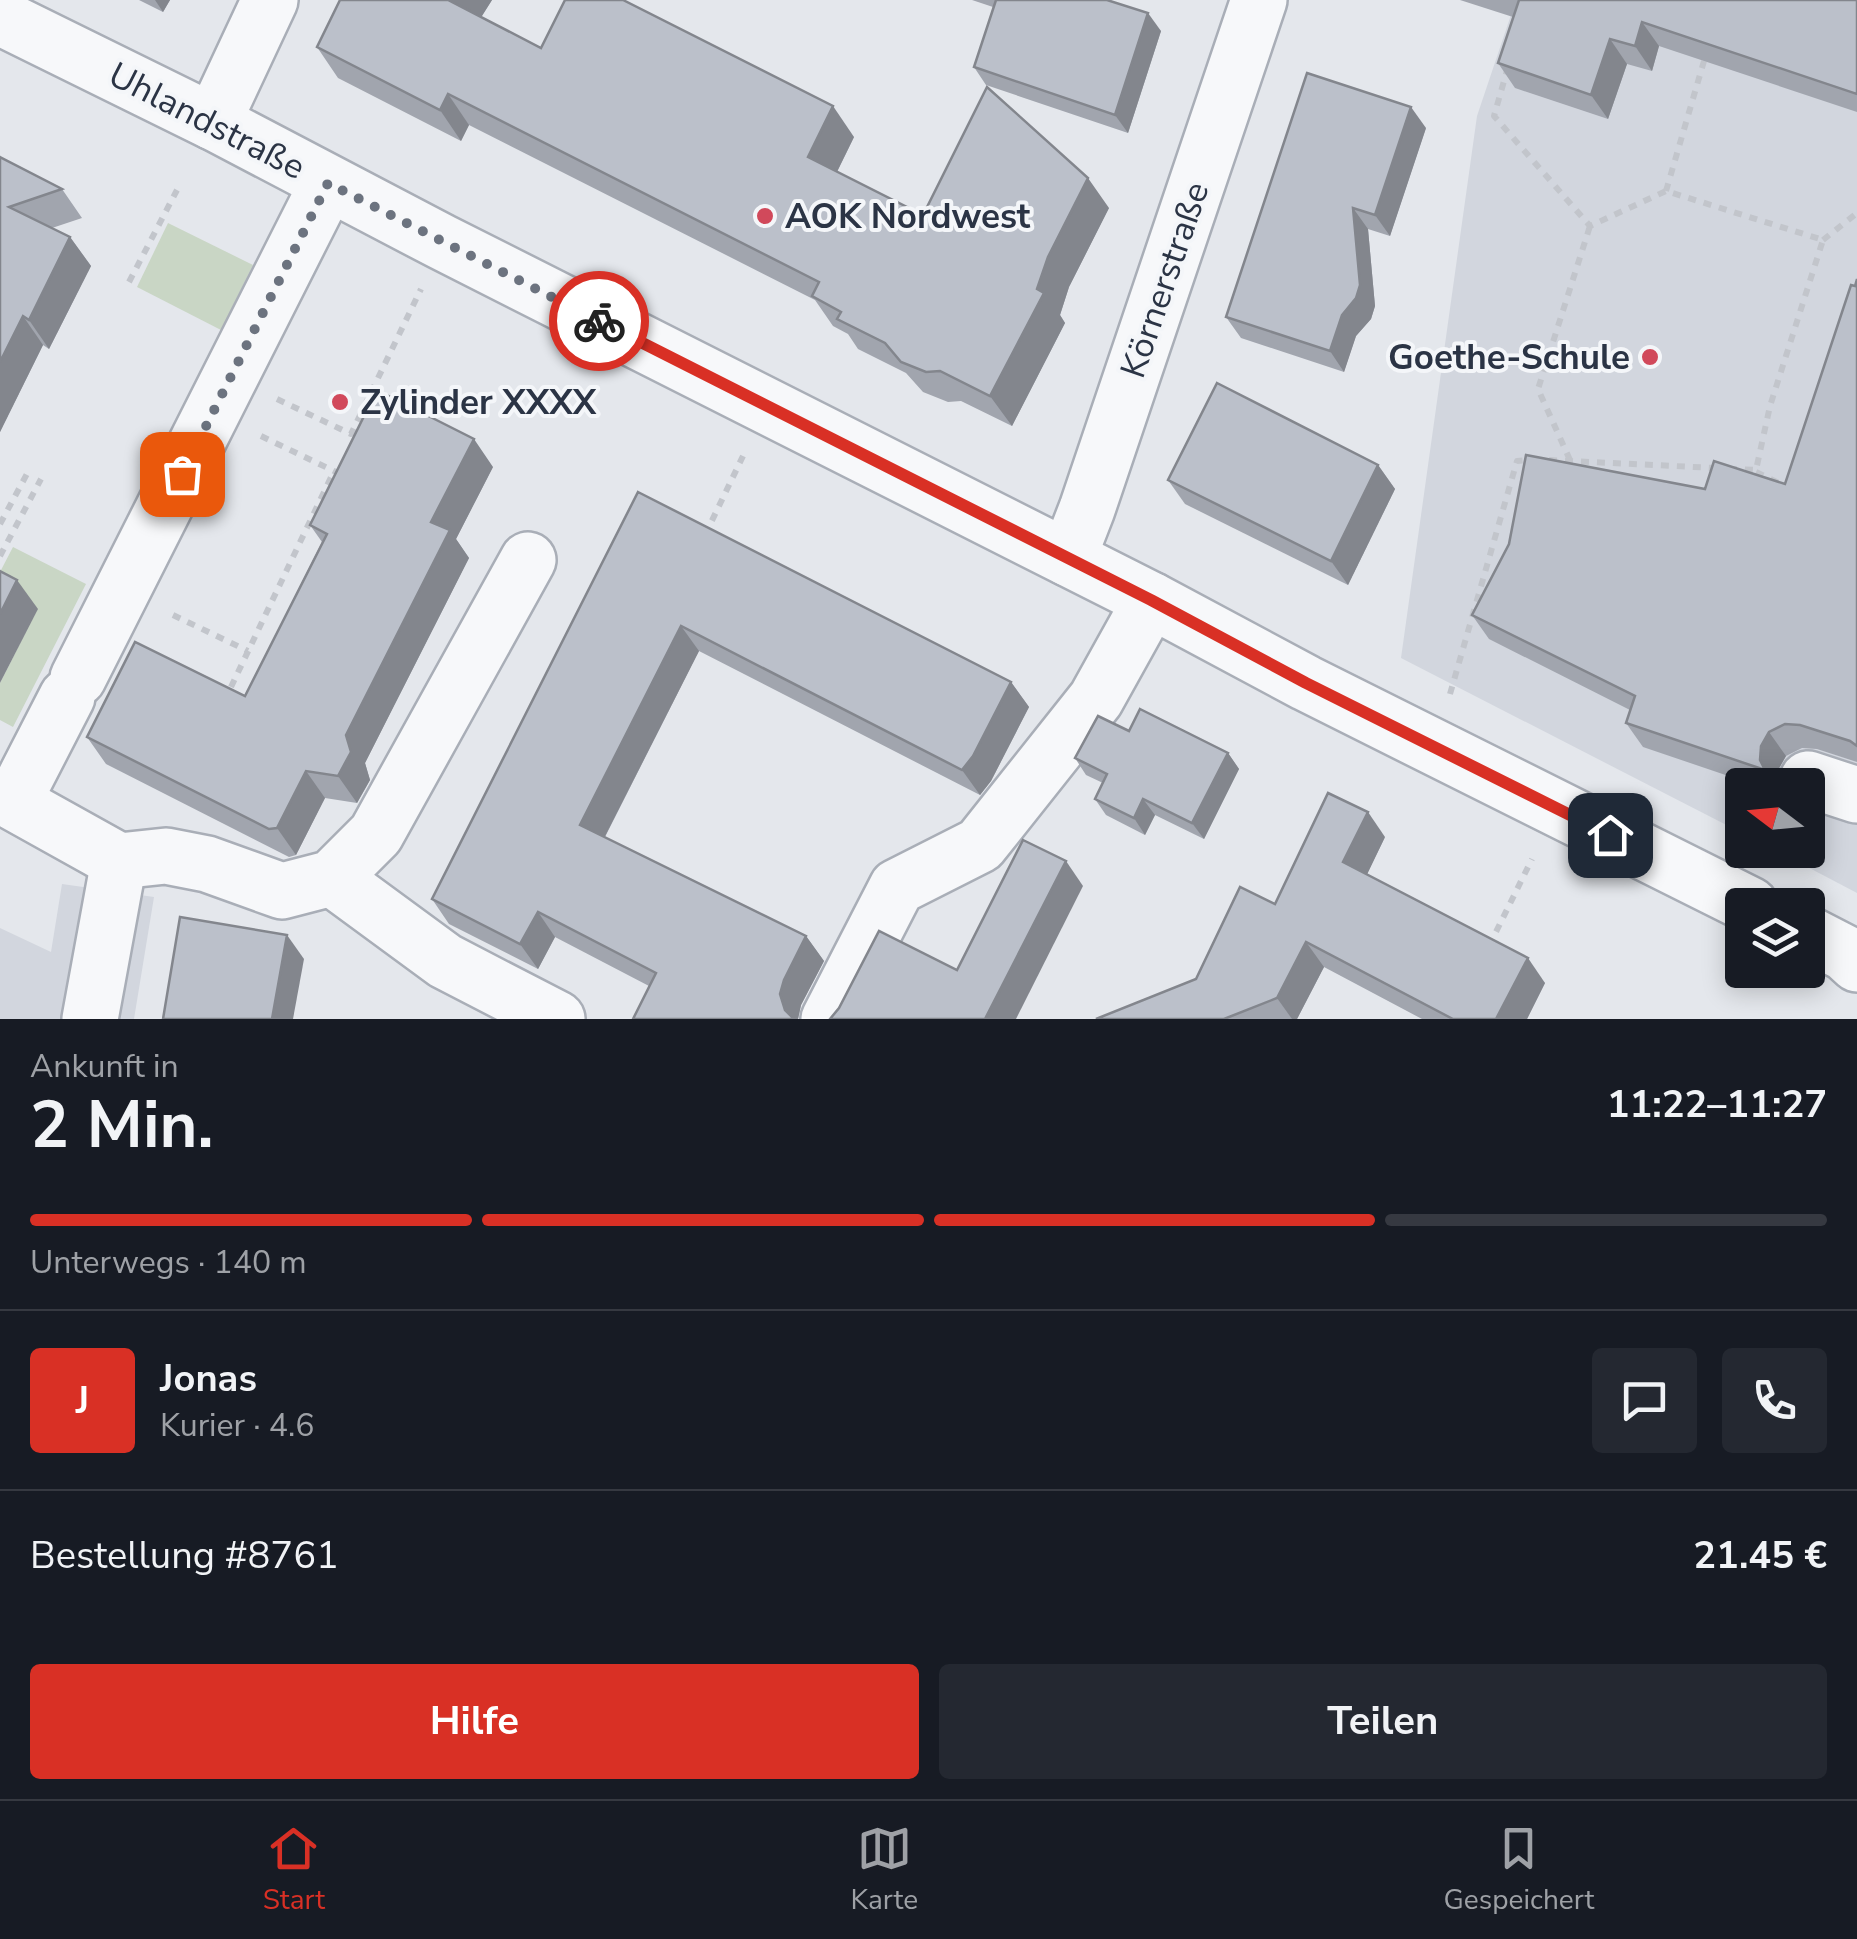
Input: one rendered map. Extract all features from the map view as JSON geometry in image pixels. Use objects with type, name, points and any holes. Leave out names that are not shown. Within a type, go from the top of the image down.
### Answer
[{"type":"street","points":[[213,122],[270,0]]},
{"type":"street","name":"Körnerstraße","points":[[1068,558],[1259,0]]},
{"type":"street","name":"Uhlandstraße","points":[[0,17],[1725,892]]},
{"type":"street","points":[[328,183],[13,802],[119,861],[166,856],[194,861],[282,891],[332,878],[376,834],[528,560]]},
{"type":"street","points":[[828,1019],[898,887],[980,844],[1096,699],[1151,600]]},
{"type":"street","points":[[90,1019],[119,861]]},
{"type":"street","points":[[332,878],[445,962],[557,1019]]},
{"type":"street","points":[[1825,942],[1857,964]]},
{"type":"path","points":[[1514,50],[1494,116],[1590,226]]},
{"type":"path","points":[[1666,191],[1704,62]]},
{"type":"path","points":[[128,282],[177,190]]},
{"type":"path","points":[[1570,460],[1538,389],[1590,226],[1666,191],[1824,240]]},
{"type":"path","points":[[1756,482],[1770,406],[1824,240],[1857,212]]},
{"type":"path","points":[[231,378],[351,434],[442,242]]},
{"type":"path","points":[[702,540],[768,405]]},
{"type":"path","points":[[276,444],[349,478]]},
{"type":"path","points":[[1448,700],[1517,460],[1756,470],[1789,488]]},
{"type":"path","points":[[231,687],[334,471]]},
{"type":"path","points":[[0,524],[28,472]]},
{"type":"path","points":[[0,556],[41,479]]},
{"type":"path","points":[[122,591],[248,651]]},
{"type":"path","points":[[1486,952],[1536,852]]},
{"type":"shaded area","name":"Goethe-Schule","points":[[1516,0],[1857,0],[1857,893],[1809,868],[1825,868],[1825,768],[1725,768],[1725,824],[1401,658],[1477,116]]},
{"type":"shaded area","points":[[62,884],[154,897],[134,1019],[0,1019],[0,928],[51,952]]},
{"type":"green space","points":[[168,223],[253,265],[221,330],[137,287]]},
{"type":"green space","points":[[13,547],[86,584],[13,727],[0,720],[0,683],[37,610],[0,572]]},
{"type":"building","name":"AOK Nordwest","points":[[340,0],[451,0],[541,48],[565,0],[623,0],[833,106],[808,157],[923,215],[987,87],[1088,178],[1048,257],[1037,289],[1044,293],[990,396],[940,371],[926,372],[901,362],[885,343],[837,319],[841,312],[812,296],[819,282],[448,94],[440,110],[317,47]]},
{"type":"building","points":[[996,0],[1107,0],[1148,13],[1115,115],[974,67]]},
{"type":"building","points":[[1519,0],[1857,0],[1857,94],[1642,22],[1635,46],[1610,39],[1591,95],[1498,63]]},
{"type":"building","points":[[1307,73],[1411,107],[1375,215],[1353,208],[1360,285],[1356,298],[1342,315],[1330,351],[1226,317]]},
{"type":"building","points":[[0,157],[62,189],[9,207],[70,237],[29,320],[23,316],[0,362]]},
{"type":"building","points":[[1857,279],[1857,746],[1800,725],[1785,724],[1769,732],[1761,746],[1764,768],[1759,768],[1626,723],[1635,696],[1472,615],[1509,544],[1526,455],[1705,489],[1714,461],[1785,484],[1851,285],[1855,286]]},
{"type":"building","points":[[1217,383],[1378,465],[1331,561],[1168,480]]},
{"type":"building","points":[[377,390],[474,439],[431,522],[450,530],[346,735],[351,752],[338,776],[306,771],[277,828],[269,829],[87,737],[135,642],[245,696],[327,534],[310,525]]},
{"type":"building","points":[[638,492],[1011,682],[962,770],[681,626],[580,825],[806,936],[780,994],[785,1010],[794,1019],[633,1019],[656,973],[538,912],[520,944],[432,899]]},
{"type":"building","points":[[0,571],[17,580],[0,614]]},
{"type":"building","points":[[1140,709],[1228,753],[1192,823],[1143,799],[1134,818],[1095,799],[1107,774],[1075,758],[1098,716],[1129,731]]},
{"type":"building","points":[[1328,793],[1368,812],[1343,862],[1528,958],[1496,1019],[1453,1019],[1306,942],[1277,998],[1224,1019],[1096,1019],[1196,979],[1240,887],[1275,904]]},
{"type":"building","points":[[1023,840],[1066,861],[985,1019],[830,1019],[879,931],[957,970]]},
{"type":"building","points":[[180,917],[287,935],[272,1019],[163,1019]]},
{"type":"way so far","points":[[182,474],[328,183],[599,321]]},
{"type":"place","name":"AOK Nordwest","points":[[765,216]]},
{"type":"place","name":"Goethe-Schule","points":[[1650,357]]},
{"type":"place","name":"Zylinder XXXX","points":[[340,402]]},
{"type":"route","points":[[599,321],[1610,835]]}]
